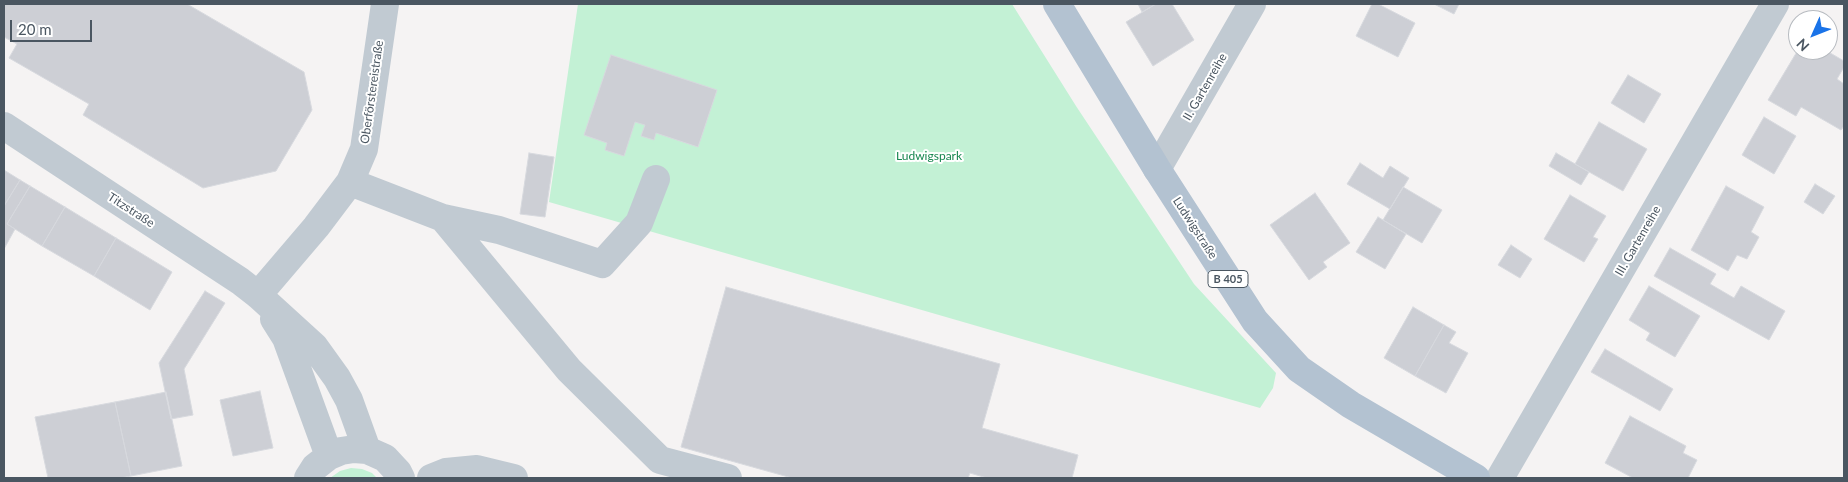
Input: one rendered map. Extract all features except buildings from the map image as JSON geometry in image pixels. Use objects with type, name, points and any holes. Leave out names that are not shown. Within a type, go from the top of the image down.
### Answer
[{"type":"main road","name":"Ludwigstraße","points":[[1057,4],[1157,169],[1255,320],[1299,369],[1351,405],[1476,478]]},
{"type":"street","name":"Oberförstereistraße","points":[[258,295],[316,227],[350,182],[364,149],[385,4]]},
{"type":"street","name":"II. Gartenreihe","points":[[1157,169],[1252,4]]},
{"type":"street","name":"III. Gartenreihe","points":[[1500,478],[1776,4]]},
{"type":"street","name":"Titzstraße","points":[[4,126],[240,281],[258,295],[314,346],[337,378],[368,450]]},
{"type":"street","points":[[350,182],[443,218],[499,230],[602,264],[639,223],[656,179]]},
{"type":"street","points":[[443,218],[569,370],[660,460],[728,478]]},
{"type":"street","name":"Titzstraße","points":[[258,295],[286,338],[329,456]]},
{"type":"street","points":[[308,478],[315,467],[329,456],[354,448],[368,450],[385,458],[401,478]]},
{"type":"street","points":[[431,478],[446,472],[477,469],[514,478]]},
{"type":"green space","name":"Ludwigspark","points":[[578,4],[1012,4],[1076,106],[1194,284],[1276,373],[1273,388],[1260,408],[549,202]]},
{"type":"green space","points":[[351,468],[362,469],[372,473],[377,478],[330,478],[340,471]]}]
